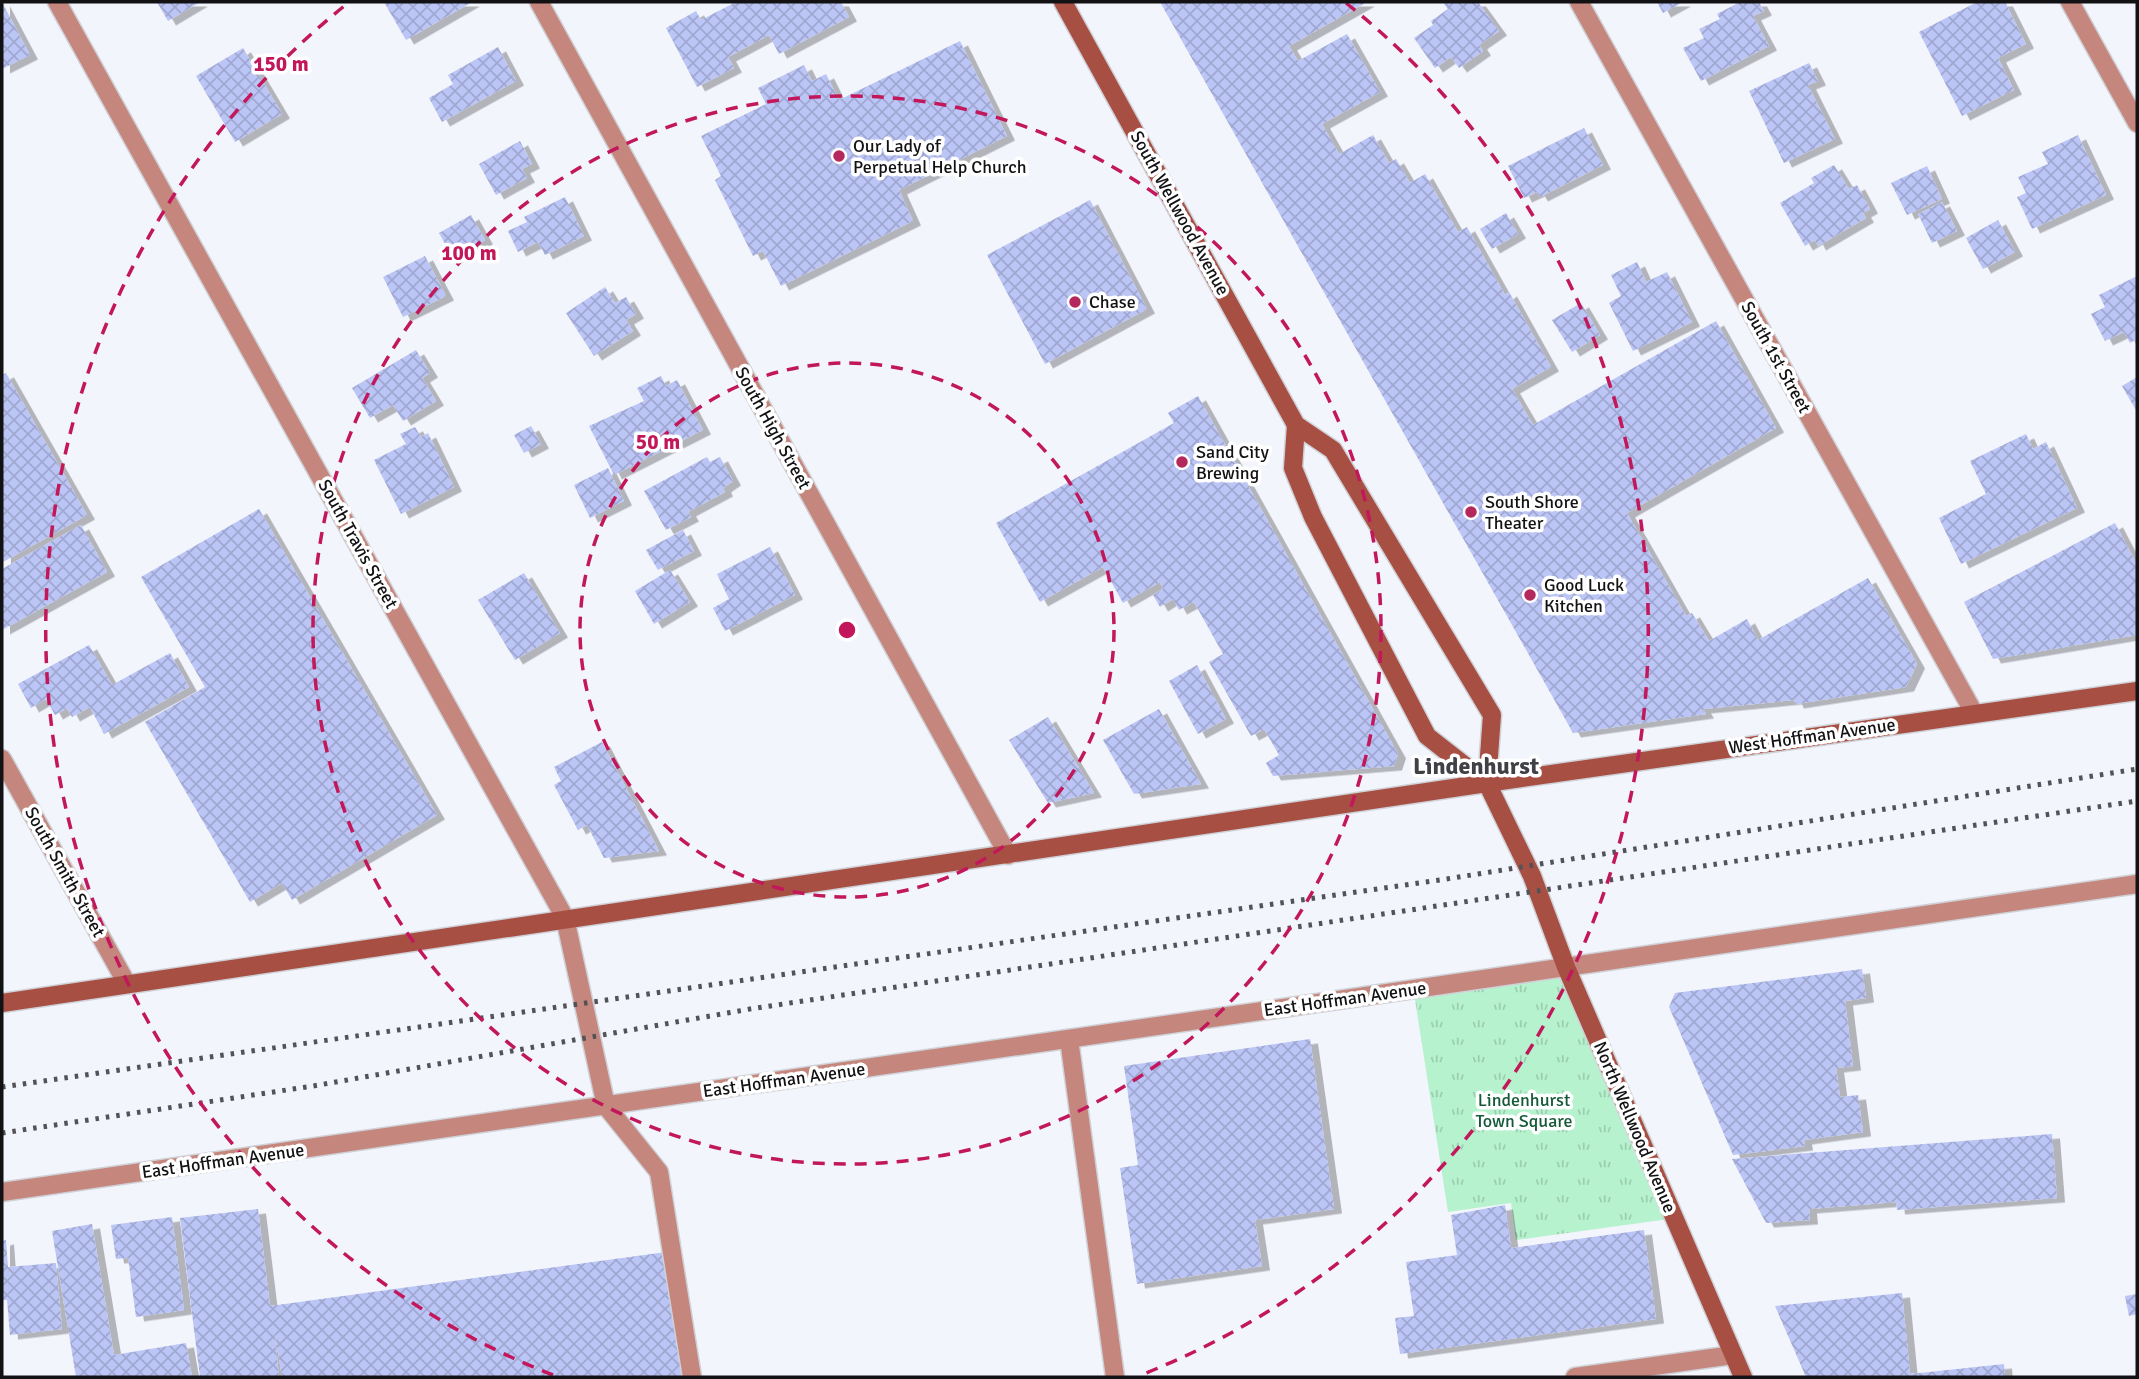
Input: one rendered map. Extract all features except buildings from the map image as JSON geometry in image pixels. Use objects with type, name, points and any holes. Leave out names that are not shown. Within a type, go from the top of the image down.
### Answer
[{"type":"main road","name":"South Wellwood Avenue","points":[[1063,2],[1296,425],[1333,450],[1492,715],[1487,783]]},
{"type":"main road","points":[[1296,425],[1293,468],[1313,517],[1427,736],[1487,783]]},
{"type":"main road","name":"West Hoffman Avenue","points":[[1487,783],[2137,691]]},
{"type":"main road","points":[[2,1003],[1487,783]]},
{"type":"main road","name":"North Wellwood Avenue","points":[[1487,783],[1532,876],[1566,967],[1743,1377]]},
{"type":"street","name":"South Travis Street","points":[[57,2],[565,918],[606,1106]]},
{"type":"street","name":"South High Street","points":[[539,2],[1008,855]]},
{"type":"street","name":"South 1st Street","points":[[1579,2],[1974,713]]},
{"type":"street","points":[[2070,2],[2137,123]]},
{"type":"street","name":"South Smith Street","points":[[2,759],[127,984]]},
{"type":"street","points":[[1566,967],[2137,884]]},
{"type":"street","name":"East Hoffman Avenue","points":[[2,1192],[1566,967]]},
{"type":"street","points":[[1069,1039],[1115,1377]]},
{"type":"street","points":[[606,1106],[659,1172],[692,1377]]},
{"type":"street","points":[[1575,1377],[1733,1355]]},
{"type":"green space","name":"Lindenhurst Town Square","points":[[1563,971],[1669,1219],[1516,1240],[1511,1203],[1448,1212],[1414,993]]},
{"type":"railway","points":[[2,1087],[1440,880],[2137,769]]},
{"type":"railway","points":[[2,1133],[313,1086],[750,1009],[2137,801]]},
{"type":"place","name":"Our Lady of Perpetual Help Church","points":[[839,156]]},
{"type":"place","name":"Chase","points":[[1075,302]]},
{"type":"place","name":"Sand City Brewing","points":[[1182,462]]},
{"type":"place","name":"South Shore Theater","points":[[1471,512]]},
{"type":"place","name":"Good Luck Kitchen","points":[[1530,595]]},
{"type":"district","name":"Lindenhurst","points":[[1476,766]]}]
